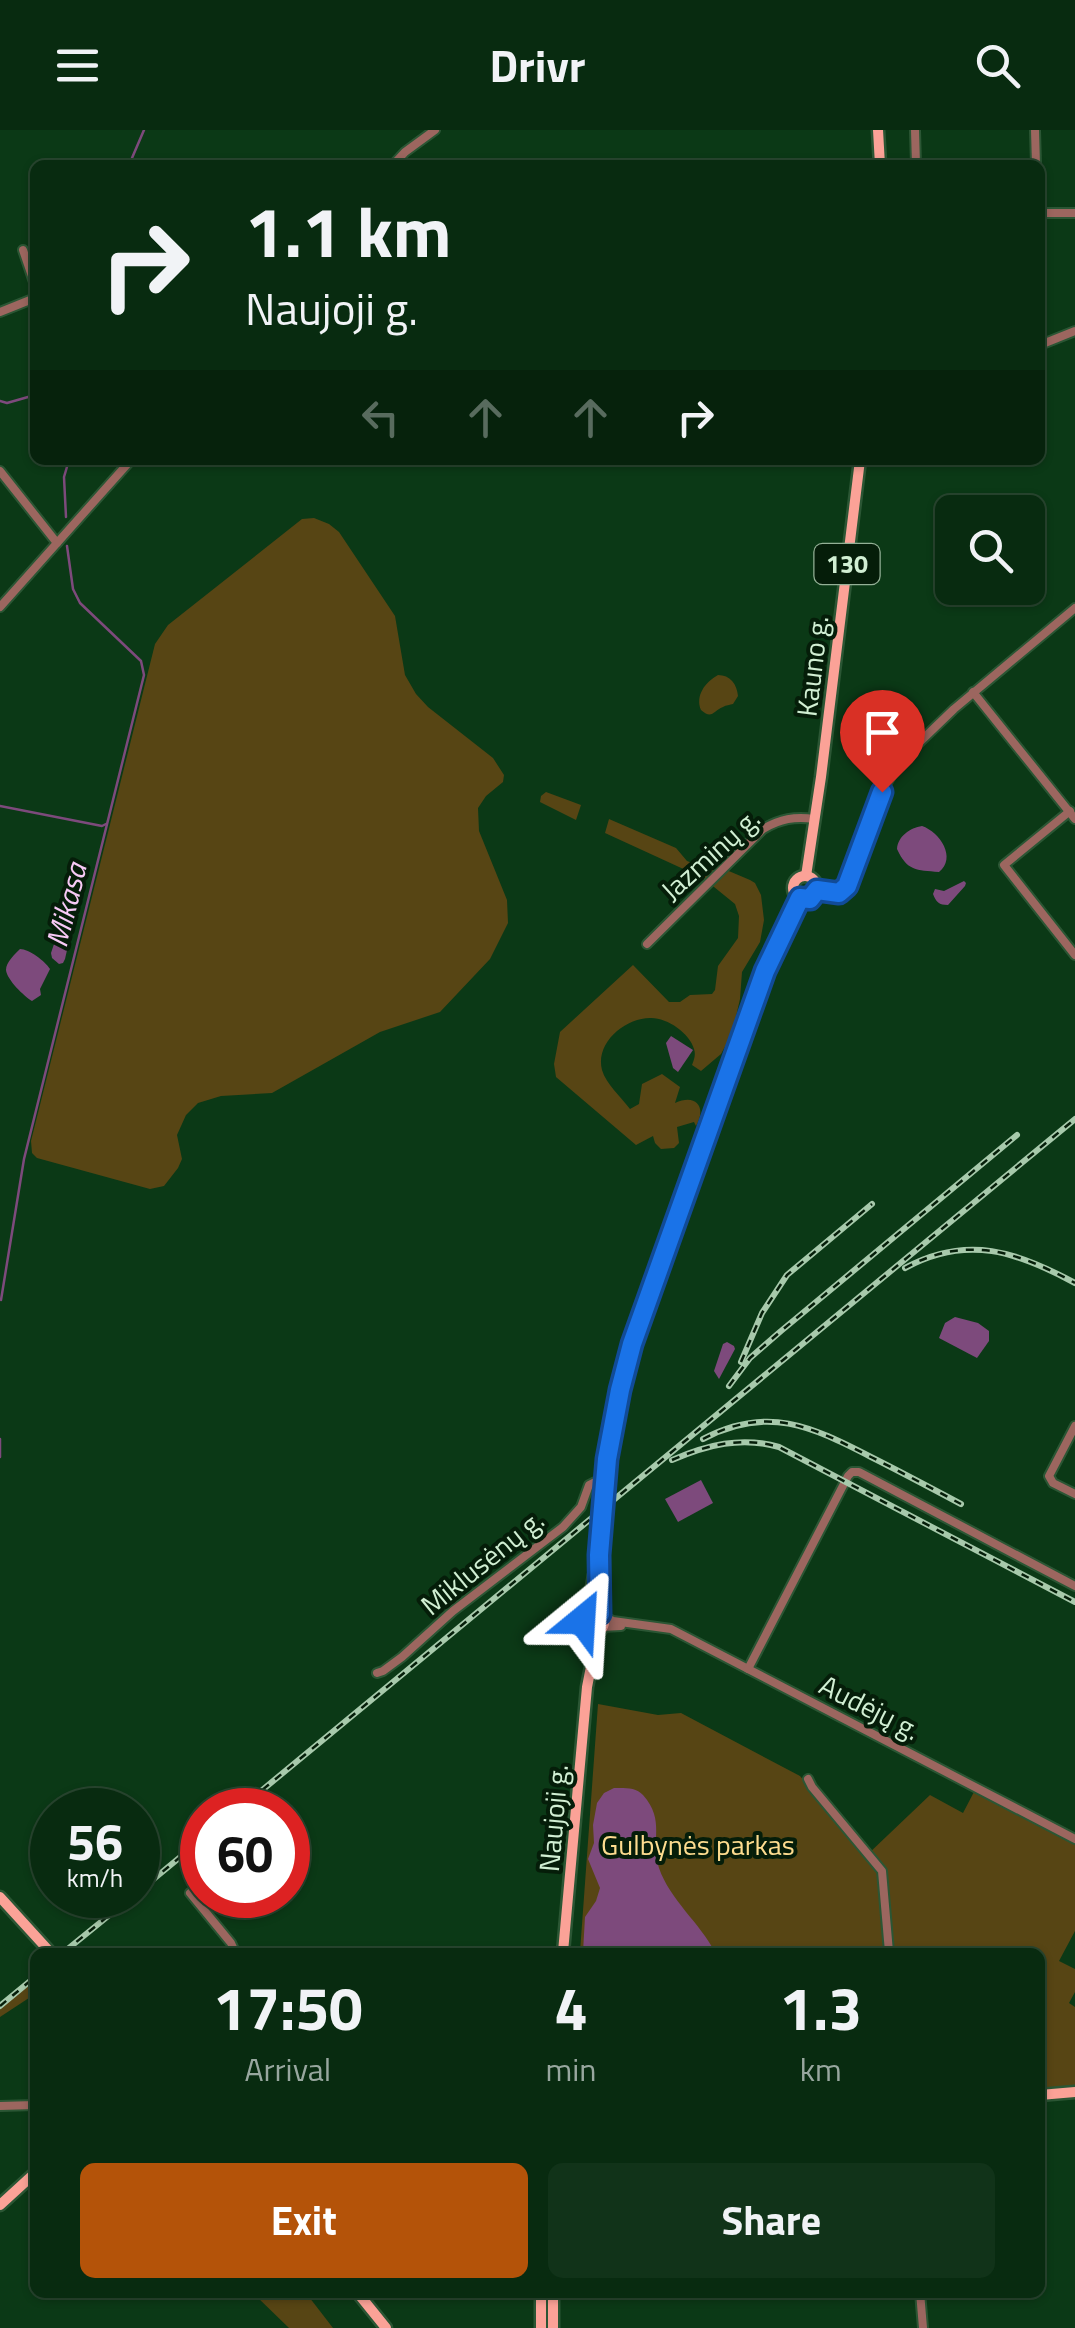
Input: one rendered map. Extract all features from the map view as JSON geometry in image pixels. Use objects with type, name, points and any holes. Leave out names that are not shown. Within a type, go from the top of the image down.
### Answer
[{"type":"main road","points":[[878,130],[880,160]]},
{"type":"main road","name":"Kauno g.","points":[[806,876],[859,465]]},
{"type":"main road","points":[[800,898],[810,899],[817,890],[815,881],[806,876]]},
{"type":"main road","name":"130","points":[[800,898],[794,886],[806,876]]},
{"type":"main road","name":"Naujoji g.","points":[[563,1948],[587,1687],[598,1620],[604,1483],[614,1414],[639,1322],[765,971],[800,898]]},
{"type":"main road","name":"130","points":[[586,1630],[582,1620],[598,1620]]},
{"type":"main road","points":[[586,1630],[592,1632],[598,1620]]},
{"type":"main road","name":"Naujoji g.","points":[[586,1630],[587,1687]]},
{"type":"main road","points":[[0,1897],[46,1948]]},
{"type":"main road","points":[[1045,2095],[1075,2092]]},
{"type":"main road","points":[[0,2205],[30,2178]]},
{"type":"main road","points":[[361,2298],[386,2328]]},
{"type":"main road","points":[[541,2298],[541,2328]]},
{"type":"main road","points":[[553,2328],[555,2298]]},
{"type":"street","points":[[398,160],[435,130]]},
{"type":"street","points":[[915,130],[916,160]]},
{"type":"street","points":[[1035,130],[1036,160]]},
{"type":"street","points":[[1045,213],[1075,214]]},
{"type":"street","points":[[24,250],[30,269]]},
{"type":"street","points":[[0,312],[30,300]]},
{"type":"street","points":[[1045,343],[1075,331]]},
{"type":"street","points":[[0,607],[127,465]]},
{"type":"street","points":[[0,472],[57,543]]},
{"type":"street","points":[[817,890],[839,893],[847,886],[882,792],[908,752],[1075,608]]},
{"type":"street","points":[[973,692],[1072,815],[1004,865],[1075,955]]},
{"type":"street","name":"Jazminų g.","points":[[646,944],[763,829],[788,818],[814,819]]},
{"type":"street","points":[[1075,1426],[1049,1476],[1053,1483],[1075,1494]]},
{"type":"street","points":[[748,1669],[852,1472],[859,1472],[1075,1586]]},
{"type":"street","name":"Miklusėnų g.","points":[[377,1673],[563,1527],[581,1507],[589,1485],[604,1483]]},
{"type":"street","name":"Audėjų g.","points":[[598,1620],[671,1629],[1075,1839]]},
{"type":"street","points":[[808,1779],[882,1871],[889,1948]]},
{"type":"street","points":[[210,1918],[234,1948]]},
{"type":"street","points":[[0,2106],[30,2106]]},
{"type":"street","points":[[920,2298],[923,2328]]},
{"type":"green space","points":[[314,518],[339,532],[395,616],[405,675],[416,694],[493,758],[504,775],[503,782],[478,808],[479,831],[507,900],[508,923],[490,959],[440,1012],[380,1032],[272,1093],[221,1096],[198,1103],[186,1115],[177,1135],[182,1159],[164,1186],[150,1189],[37,1158],[32,1153],[31,1141],[155,644],[168,625],[302,519]]},
{"type":"green space","points":[[718,675],[732,681],[738,696],[733,704],[708,714],[701,710],[700,695]]},
{"type":"green space","points":[[546,792],[581,805],[576,820],[540,802]]},
{"type":"green space","points":[[609,819],[676,848],[687,861],[705,868],[717,866],[750,880],[761,895],[764,920],[760,942],[742,972],[732,1034],[721,1054],[701,1071],[692,1065],[694,1049],[683,1032],[663,1020],[650,1018],[622,1027],[603,1050],[604,1075],[630,1109],[639,1104],[642,1084],[662,1074],[680,1087],[675,1103],[689,1100],[698,1104],[696,1126],[694,1122],[677,1127],[679,1143],[674,1148],[661,1149],[653,1136],[636,1145],[556,1077],[554,1064],[560,1032],[633,965],[669,1002],[680,1002],[690,995],[712,994],[718,966],[738,938],[739,916],[735,904],[703,878],[605,833]]},
{"type":"green space","name":"Gulbynės parkas","points":[[598,1704],[658,1715],[681,1713],[800,1776],[867,1855],[930,1795],[963,1813],[975,1790],[1075,1842],[1075,1931],[1059,1961],[1075,1969],[1075,1992],[1069,2003],[1075,2007],[1075,2086],[1045,2089],[1045,1948],[580,1948]]},
{"type":"green space","points":[[30,1984],[30,1997],[0,2017],[0,2008]]},
{"type":"green space","points":[[258,2298],[310,2298],[333,2328],[289,2328]]},
{"type":"shaded area","points":[[922,826],[944,846],[946,860],[939,872],[913,868],[897,849],[905,833]]},
{"type":"shaded area","points":[[964,881],[965,886],[948,905],[935,899],[935,889],[944,891]]},
{"type":"shaded area","points":[[71,898],[76,899],[77,906],[65,959],[59,964],[51,953]]},
{"type":"shaded area","points":[[20,949],[36,956],[50,969],[41,995],[32,1001],[6,970]]},
{"type":"shaded area","points":[[671,1036],[693,1050],[678,1072],[673,1068],[666,1043]]},
{"type":"shaded area","points":[[955,1317],[978,1323],[989,1331],[989,1341],[977,1358],[939,1338],[945,1323]]},
{"type":"shaded area","points":[[727,1342],[735,1349],[719,1379],[714,1371]]},
{"type":"shaded area","points":[[701,1480],[713,1503],[678,1522],[665,1499]]},
{"type":"shaded area","points":[[614,1788],[630,1788],[650,1804],[664,1880],[712,1948],[583,1948],[585,1917],[600,1888],[588,1859],[594,1843],[597,1803]]},
{"type":"waterway","name":"Mikasa","points":[[131,160],[144,130]]},
{"type":"waterway","points":[[0,401],[7,403],[30,396]]},
{"type":"waterway","name":"Mikasa","points":[[66,517],[64,477],[68,465]]},
{"type":"waterway","name":"Mikasa","points":[[1,1300],[24,1159],[144,675],[141,661],[80,603],[73,589],[67,546]]},
{"type":"waterway","points":[[0,806],[106,824]]},
{"type":"waterway","name":"Mikasa","points":[[0,1439],[0,1457]]},
{"type":"railway","points":[[265,1788],[1075,1119]]},
{"type":"railway","points":[[729,1386],[750,1358],[1017,1135]]},
{"type":"railway","points":[[741,1362],[762,1313],[787,1275],[872,1204]]},
{"type":"railway","points":[[905,1268],[950,1252],[992,1251],[1033,1263],[1075,1283]]},
{"type":"railway","points":[[703,1439],[748,1423],[789,1424],[828,1436],[961,1504]]},
{"type":"railway","points":[[672,1460],[724,1444],[751,1442],[779,1447],[1075,1602]]},
{"type":"railway","points":[[160,1874],[180,1857]]},
{"type":"railway","points":[[69,1948],[106,1918]]},
{"type":"railway","points":[[0,2006],[30,1981]]},
{"type":"route","points":[[582,1620],[588,1612],[600,1614],[604,1483],[623,1376],[765,971],[800,898],[810,899],[817,890],[839,893],[847,886],[882,792]]}]
